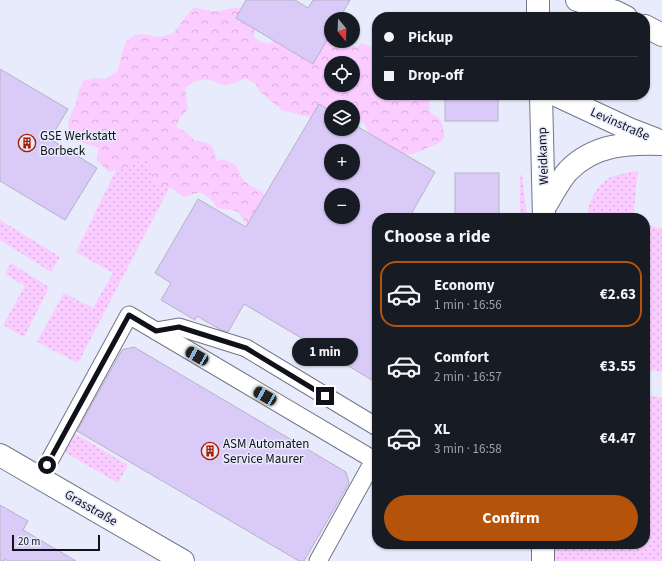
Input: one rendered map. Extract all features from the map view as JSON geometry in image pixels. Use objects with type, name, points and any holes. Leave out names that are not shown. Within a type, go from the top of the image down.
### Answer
[{"type":"street","points":[[538,0],[538,12]]},
{"type":"street","points":[[577,0],[616,12]]},
{"type":"street","points":[[650,29],[662,35]]},
{"type":"street","name":"Weidkamp","points":[[541,100],[544,213]]},
{"type":"street","name":"Levinstraße","points":[[567,100],[628,129],[662,143]]},
{"type":"street","name":"Levinstraße","points":[[544,213],[567,172],[588,155],[607,148],[633,143],[662,143]]},
{"type":"street","name":"Grasstraße","points":[[0,455],[183,561]]},
{"type":"street","points":[[543,549],[543,561]]},
{"type":"lane","points":[[40,478],[129,315],[372,459]]},
{"type":"lane","points":[[156,331],[179,327],[246,348],[372,424]]},
{"type":"lane","points":[[318,561],[372,464]]},
{"type":"green space","points":[[194,7],[215,11],[239,8],[246,11],[255,22],[254,37],[260,42],[269,44],[280,33],[324,36],[324,48],[360,48],[360,44],[362,43],[372,48],[372,100],[429,100],[430,112],[441,120],[445,137],[439,143],[413,154],[392,154],[372,139],[364,123],[360,120],[360,100],[324,100],[324,121],[282,110],[259,91],[256,84],[245,78],[232,84],[224,85],[211,80],[196,81],[185,88],[188,109],[179,119],[176,127],[186,132],[194,140],[207,143],[212,146],[217,161],[223,159],[236,165],[245,182],[262,191],[266,200],[251,235],[246,223],[237,211],[217,208],[211,199],[200,192],[183,197],[170,187],[150,181],[152,175],[148,160],[138,162],[124,169],[109,172],[97,161],[98,148],[73,139],[68,126],[70,116],[76,104],[78,93],[83,81],[94,78],[105,79],[117,72],[125,43],[134,35],[144,34],[157,37],[173,34]]},
{"type":"green space","points":[[129,144],[180,167],[78,363],[37,342],[64,293],[93,308],[113,273],[76,252]]},
{"type":"green space","points":[[638,171],[634,213],[587,213],[592,198],[605,181],[616,175]]},
{"type":"green space","points":[[520,175],[522,175],[526,213],[520,213]]},
{"type":"green space","points":[[0,220],[60,257],[51,272],[0,240]]},
{"type":"green space","points":[[650,225],[662,229],[662,372],[650,370]]},
{"type":"green space","points":[[11,263],[49,287],[24,337],[3,325],[25,286],[5,274]]},
{"type":"green space","points":[[650,395],[662,398],[662,561],[546,561],[546,549],[650,549]]},
{"type":"green space","points":[[72,432],[128,465],[118,483],[61,450]]},
{"type":"building","points":[[246,0],[295,0],[308,8],[313,0],[350,0],[343,12],[324,12],[324,45],[313,64],[236,18]]},
{"type":"building","name":"GSE Werkstatt Borbeck","points":[[0,69],[68,109],[50,139],[97,168],[65,220],[0,181]]},
{"type":"building","points":[[445,100],[498,100],[498,121],[445,121]]},
{"type":"building","points":[[319,104],[324,107],[324,136],[360,136],[360,128],[435,172],[412,213],[372,213],[372,380],[244,304],[228,332],[221,330],[197,316],[195,320],[161,300],[171,283],[155,273],[198,199],[246,227]]},
{"type":"building","points":[[455,173],[499,173],[499,213],[455,213]]},
{"type":"building","name":"ASM Automaten Service Maurer","points":[[134,347],[346,472],[349,483],[304,561],[299,561],[77,431],[122,350]]},
{"type":"building","points":[[0,505],[28,521],[23,530],[76,561],[8,561],[5,559],[4,561],[0,561]]},
{"type":"place","name":"GSE Werkstatt Borbeck","points":[[27,143]]},
{"type":"place","name":"ASM Automaten Service Maurer","points":[[210,451]]},
{"type":"route","points":[[47,465],[129,315],[156,331],[179,327],[246,348],[325,396]]}]
